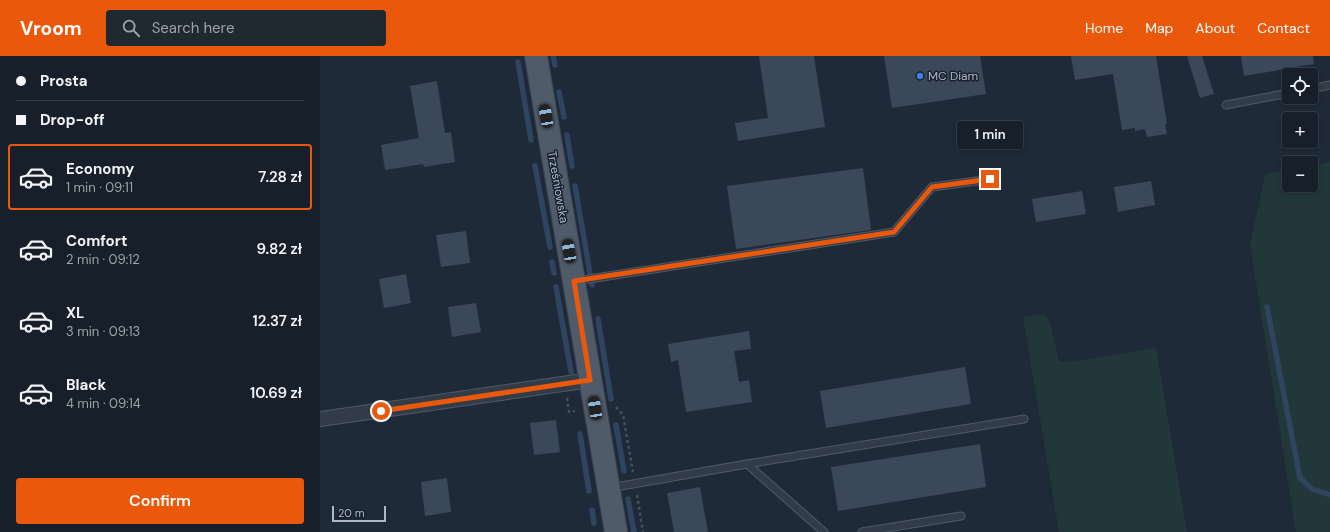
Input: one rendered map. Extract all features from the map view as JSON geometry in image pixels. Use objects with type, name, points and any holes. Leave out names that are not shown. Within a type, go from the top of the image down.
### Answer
[{"type":"main road","name":"Trześniowska","points":[[536,56],[616,532]]},
{"type":"street","points":[[320,419],[590,380]]},
{"type":"lane","points":[[1318,88],[1330,85]]},
{"type":"lane","points":[[1226,105],[1282,94]]},
{"type":"lane","points":[[574,281],[894,232],[932,187],[990,179]]},
{"type":"lane","points":[[609,488],[1024,419]]},
{"type":"lane","points":[[747,464],[824,532]]},
{"type":"lane","points":[[862,532],[961,516]]},
{"type":"green space","points":[[1330,162],[1330,532],[1296,532],[1250,245],[1265,174],[1282,171],[1282,192],[1318,192],[1318,165]]},
{"type":"green space","points":[[1044,314],[1050,322],[1059,361],[1077,361],[1156,348],[1187,532],[1059,532],[1023,317]]},
{"type":"building","points":[[759,56],[814,56],[825,127],[738,141],[735,123],[768,118]]},
{"type":"building","points":[[884,56],[980,56],[986,94],[892,108]]},
{"type":"building","points":[[1071,56],[1156,56],[1167,124],[1165,124],[1167,134],[1147,137],[1145,129],[1135,131],[1135,128],[1122,130],[1113,74],[1075,80]]},
{"type":"building","points":[[1187,56],[1202,56],[1214,94],[1200,98]]},
{"type":"building","points":[[1241,56],[1313,56],[1314,64],[1282,68],[1282,69],[1244,76]]},
{"type":"building","points":[[437,81],[445,133],[451,132],[455,162],[424,167],[423,164],[385,170],[381,145],[419,138],[410,86]]},
{"type":"building","points":[[863,168],[871,230],[736,249],[727,186]]},
{"type":"building","points":[[1151,181],[1155,205],[1118,212],[1114,187]]},
{"type":"building","points":[[1082,191],[1086,214],[1036,222],[1032,199]]},
{"type":"building","points":[[466,231],[470,263],[441,267],[436,235]]},
{"type":"building","points":[[406,274],[411,303],[384,308],[379,279]]},
{"type":"building","points":[[476,303],[481,332],[452,337],[448,307]]},
{"type":"building","points":[[749,331],[751,349],[734,351],[739,382],[749,380],[752,402],[686,412],[678,360],[671,362],[668,344]]},
{"type":"building","points":[[965,367],[971,404],[826,428],[820,391]]},
{"type":"building","points":[[556,420],[560,452],[534,455],[530,423]]},
{"type":"building","points":[[980,444],[986,487],[838,511],[831,467]]},
{"type":"building","points":[[447,478],[451,512],[425,516],[421,482]]},
{"type":"building","points":[[700,487],[708,532],[674,532],[667,493]]},
{"type":"waterway","points":[[553,56],[555,65]]},
{"type":"waterway","points":[[518,62],[531,140]]},
{"type":"waterway","points":[[559,92],[564,117]]},
{"type":"waterway","points":[[567,135],[572,166]]},
{"type":"waterway","points":[[535,166],[550,247]]},
{"type":"waterway","points":[[575,186],[592,285]]},
{"type":"waterway","points":[[552,262],[554,273]]},
{"type":"waterway","points":[[556,287],[571,372]]},
{"type":"waterway","points":[[1267,307],[1300,478],[1312,489],[1330,495]]},
{"type":"waterway","points":[[598,319],[611,399]]},
{"type":"waterway","points":[[616,425],[624,471]]},
{"type":"waterway","points":[[580,434],[589,491]]},
{"type":"waterway","points":[[628,499],[634,532]]},
{"type":"waterway","points":[[592,510],[594,523]]},
{"type":"place","name":"MC Diam","points":[[920,76]]},
{"type":"route","points":[[381,411],[590,380],[574,281],[894,232],[932,187],[990,179]]}]
